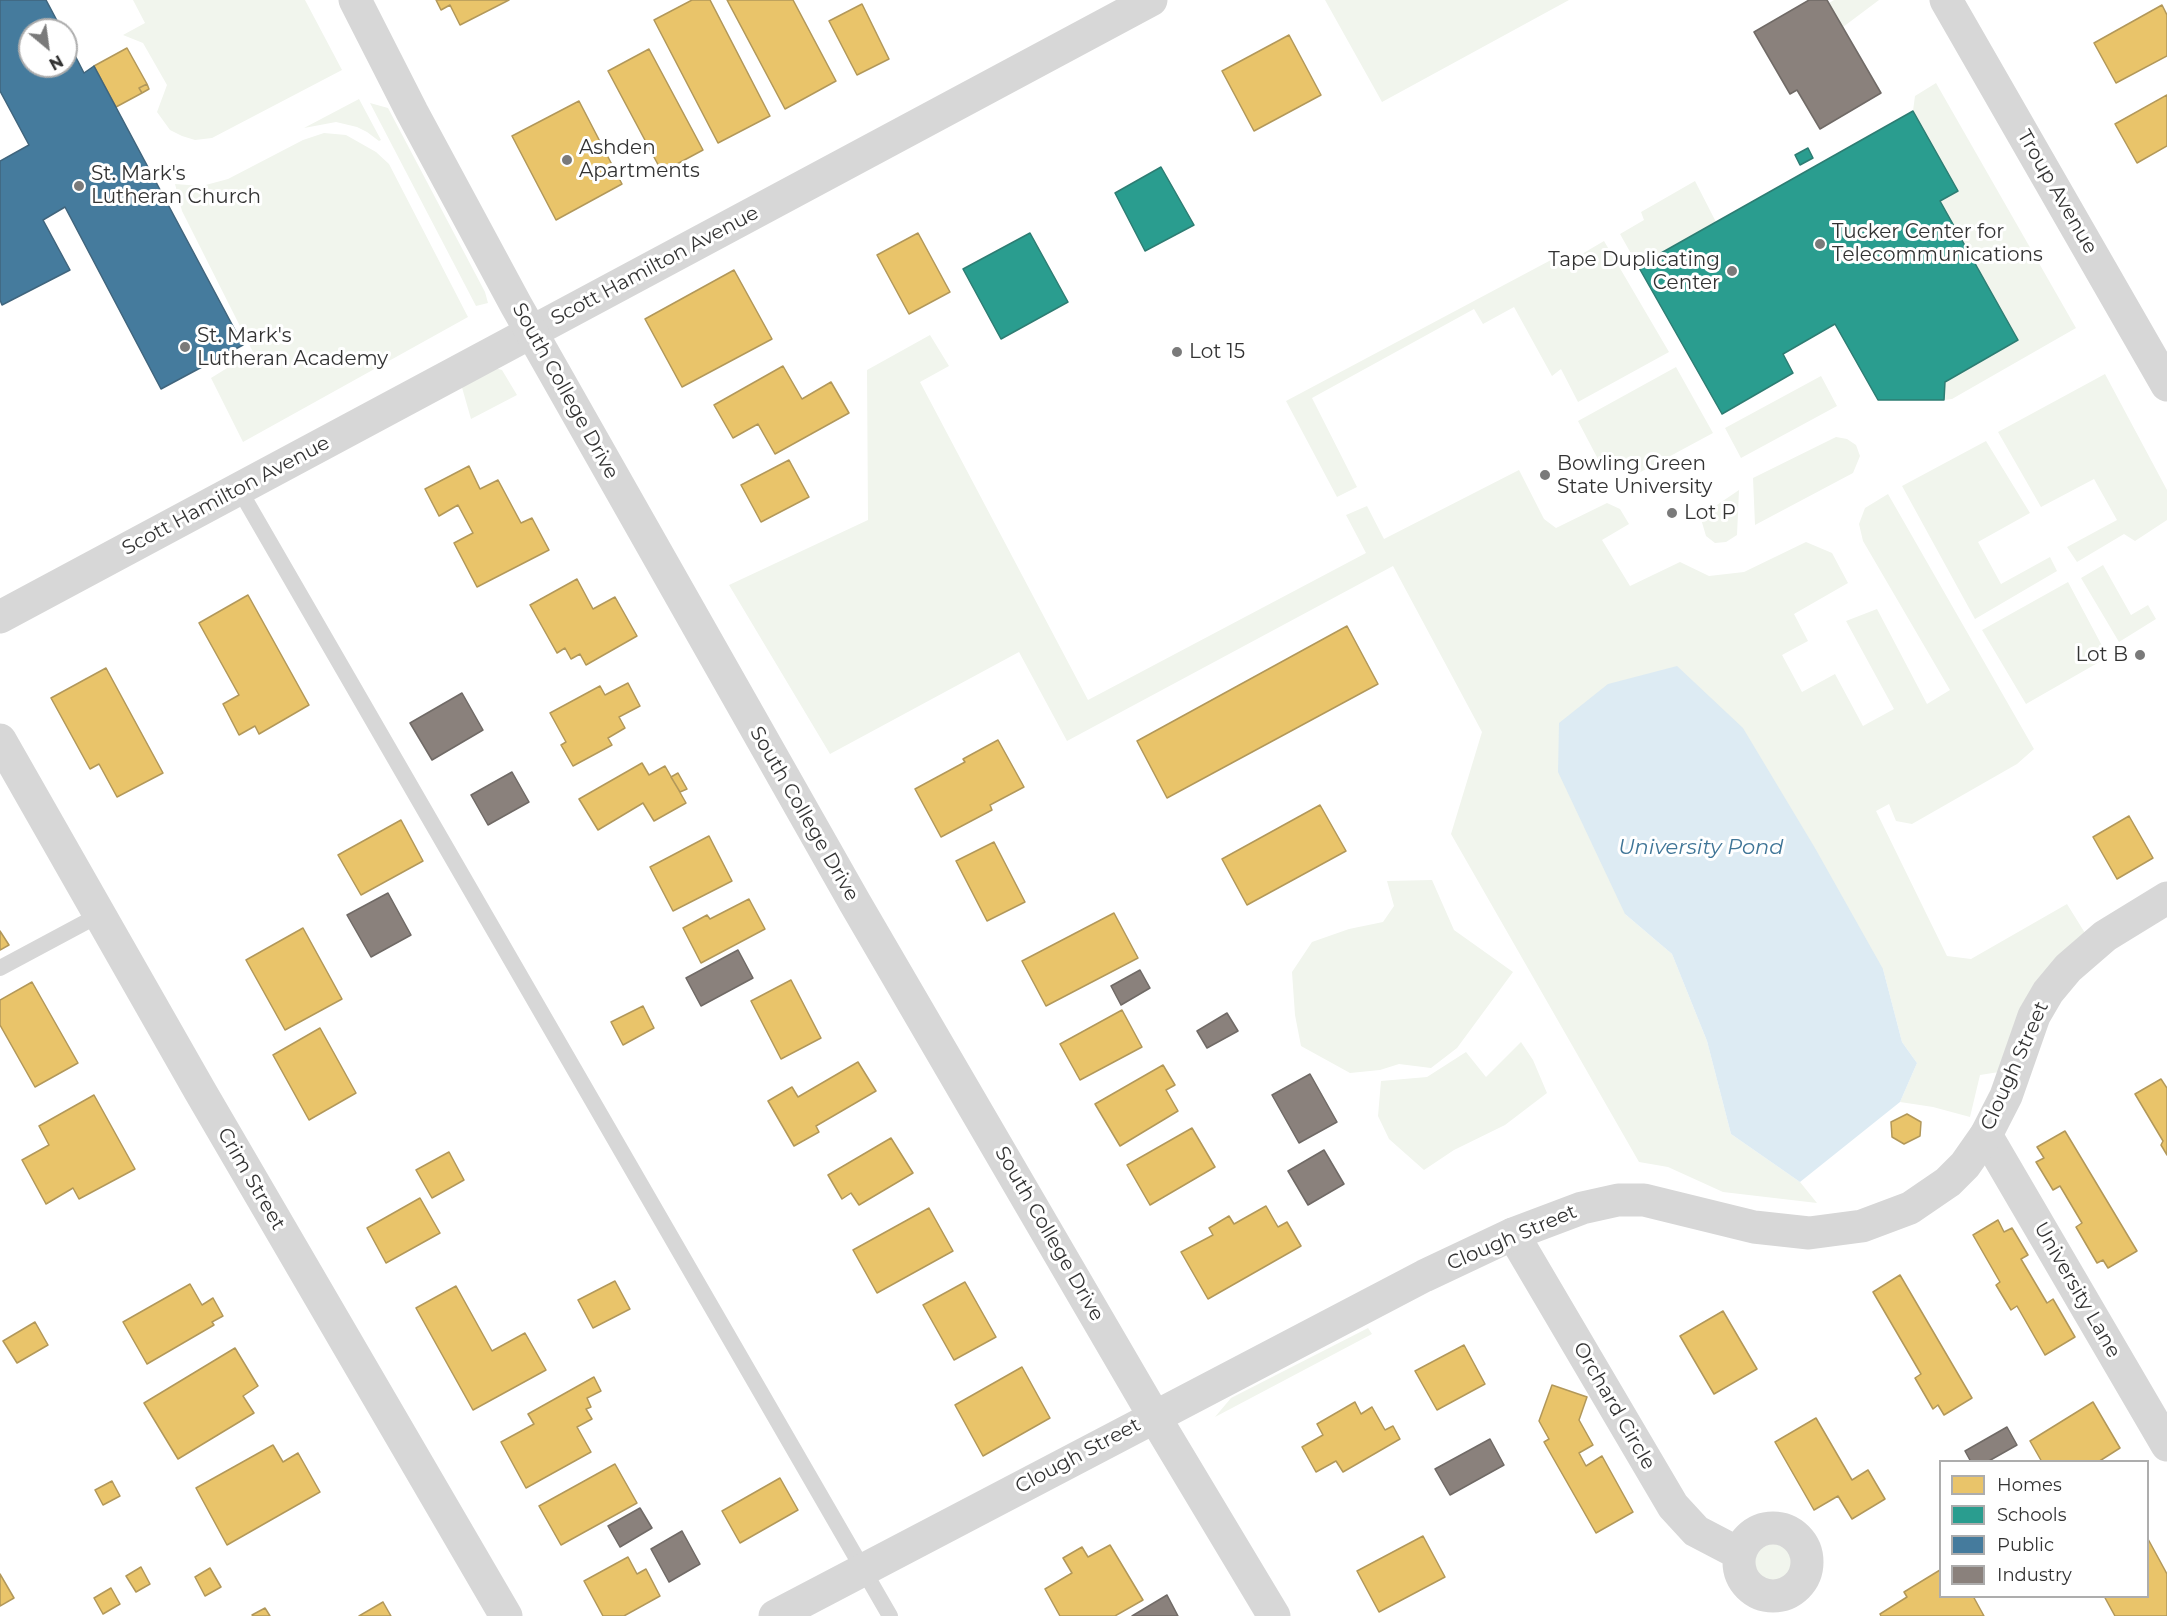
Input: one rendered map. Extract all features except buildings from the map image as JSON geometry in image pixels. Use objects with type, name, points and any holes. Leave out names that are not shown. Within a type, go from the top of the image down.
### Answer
[{"type":"street","name":"South College Drive","points":[[355,0],[412,112],[531,332],[855,903],[1154,1416],[1274,1616]]},
{"type":"street","name":"Scott Hamilton Avenue","points":[[0,617],[1151,0]]},
{"type":"street","name":"Troup Avenue","points":[[1946,0],[2167,385]]},
{"type":"street","name":"Crim Street","points":[[0,740],[99,915],[506,1616]]},
{"type":"street","name":"Clough Street","points":[[775,1616],[1415,1281],[1513,1234],[1582,1208],[1618,1200],[1644,1200],[1754,1227],[1809,1233],[1862,1226],[1910,1208],[1948,1182],[1965,1165],[1986,1135],[2006,1096],[2034,1016],[2048,992],[2068,968],[2105,936],[2167,897]]},
{"type":"street","name":"University Lane","points":[[1986,1135],[2167,1445]]},
{"type":"street","name":"Orchard Circle","points":[[1513,1234],[1673,1506],[1696,1531],[1740,1554]]},
{"type":"lane","points":[[239,489],[467,888],[890,1616]]},
{"type":"lane","points":[[0,968],[99,915]]},
{"type":"shaded area","points":[[133,0],[305,0],[342,70],[212,138],[195,140],[182,136],[170,130],[157,112],[167,85],[143,43],[123,35],[145,23]]},
{"type":"shaded area","points":[[1325,0],[1569,0],[1382,102]]},
{"type":"shaded area","points":[[1834,0],[1879,0],[1843,27],[1829,3]]},
{"type":"shaded area","points":[[1936,83],[2076,328],[1952,399],[1944,400],[1945,382],[2018,340],[1940,201],[1957,191],[1913,111],[1915,96]]},
{"type":"shaded area","points":[[359,99],[381,140],[379,141],[357,127],[336,122],[304,128]]},
{"type":"shaded area","points":[[370,103],[388,108],[485,292],[488,303],[476,306]]},
{"type":"shaded area","points":[[324,133],[346,135],[376,152],[389,164],[468,317],[243,442],[211,378],[253,352],[182,211],[175,184],[202,186],[228,179],[303,140]]},
{"type":"shaded area","points":[[1695,181],[1716,222],[1638,266],[1620,234],[1644,220],[1641,212]]},
{"type":"shaded area","points":[[1604,241],[1669,352],[1578,402],[1561,369],[1552,376],[1514,307],[1483,324],[1474,309],[1312,398],[1357,487],[1337,497],[1286,401],[1566,252],[1570,261]]},
{"type":"shaded area","points":[[930,335],[949,366],[920,382],[1088,700],[1366,553],[1346,515],[1367,506],[1384,539],[1519,470],[1544,519],[1556,528],[1607,503],[1620,509],[1629,524],[1602,540],[1630,586],[1680,562],[1709,576],[1744,572],[1806,542],[1832,553],[1848,583],[1794,614],[1808,641],[1782,655],[1802,692],[1835,674],[1863,726],[1894,709],[1846,621],[1877,609],[1927,704],[1950,690],[1863,541],[1859,524],[1865,508],[1888,494],[2034,749],[2017,764],[1912,824],[1896,821],[1889,804],[1876,811],[1947,956],[1971,959],[2067,904],[2085,933],[1999,1072],[1980,1075],[1970,1117],[1933,1107],[1900,1102],[1917,1063],[1902,1042],[1883,969],[1625,914],[1672,954],[1707,1041],[1731,1134],[1800,1182],[1817,1203],[1723,1192],[1668,1167],[1639,1162],[1451,834],[1482,732],[1393,566],[1067,741],[1019,652],[830,754],[729,585],[868,520],[867,370]]},
{"type":"shaded area","points":[[488,366],[502,370],[517,395],[471,419],[461,384]]},
{"type":"shaded area","points":[[1676,367],[1713,433],[1635,475],[1599,461],[1578,421]]},
{"type":"shaded area","points":[[2105,374],[2167,490],[2167,520],[2135,541],[2124,534],[2077,562],[2067,547],[2117,520],[2094,479],[2041,507],[1998,432]]},
{"type":"shaded area","points":[[1821,376],[1837,406],[1741,458],[1725,428]]},
{"type":"shaded area","points":[[1836,437],[1847,439],[1856,445],[1860,456],[1853,473],[1755,525],[1753,478]]},
{"type":"shaded area","points":[[1986,441],[2030,513],[1978,542],[2001,584],[2050,557],[2057,571],[1975,619],[1902,486]]},
{"type":"shaded area","points":[[1739,490],[1737,535],[1726,542],[1715,543],[1706,536],[1701,519]]},
{"type":"shaded area","points":[[2103,565],[2131,615],[2148,605],[2156,619],[2119,642],[2081,578]]},
{"type":"shaded area","points":[[2068,582],[2108,657],[2026,704],[1982,630]]},
{"type":"shaded area","points":[[1432,880],[1454,930],[1513,972],[1457,1048],[1431,1068],[1399,1064],[1380,1070],[1350,1073],[1301,1046],[1295,1015],[1292,972],[1312,942],[1349,929],[1383,922],[1394,906],[1387,881]]},
{"type":"shaded area","points":[[1521,1042],[1533,1060],[1547,1093],[1505,1125],[1454,1150],[1424,1170],[1389,1139],[1378,1116],[1381,1081],[1427,1077],[1466,1052],[1486,1077]]},
{"type":"shaded area","points":[[1368,1328],[1372,1334],[1215,1417],[1231,1398]]},
{"type":"shaded area","points":[[1775,1539],[1792,1546],[1799,1563],[1792,1580],[1775,1587],[1758,1580],[1751,1563],[1758,1546]]},
{"type":"water","name":"University Pond","points":[[1677,666],[1743,728],[1815,848],[1883,969],[1902,1042],[1917,1063],[1900,1102],[1800,1182],[1731,1134],[1707,1041],[1672,954],[1625,914],[1558,772],[1559,723],[1608,684]]},
{"type":"place","name":"Ashden Apartments","points":[[567,160]]},
{"type":"place","name":"St. Mark's Lutheran Church","points":[[79,186]]},
{"type":"place","name":"Tucker Center for Telecommunications","points":[[1820,244]]},
{"type":"place","name":"Tape Duplicating Center","points":[[1732,271]]},
{"type":"place","name":"St. Mark's Lutheran Academy","points":[[185,347]]},
{"type":"place","name":"Lot 15","points":[[1177,352]]},
{"type":"place","name":"Bowling Green State University","points":[[1545,475]]},
{"type":"place","name":"Lot P","points":[[1672,513]]},
{"type":"place","name":"Lot B","points":[[2140,655]]}]
